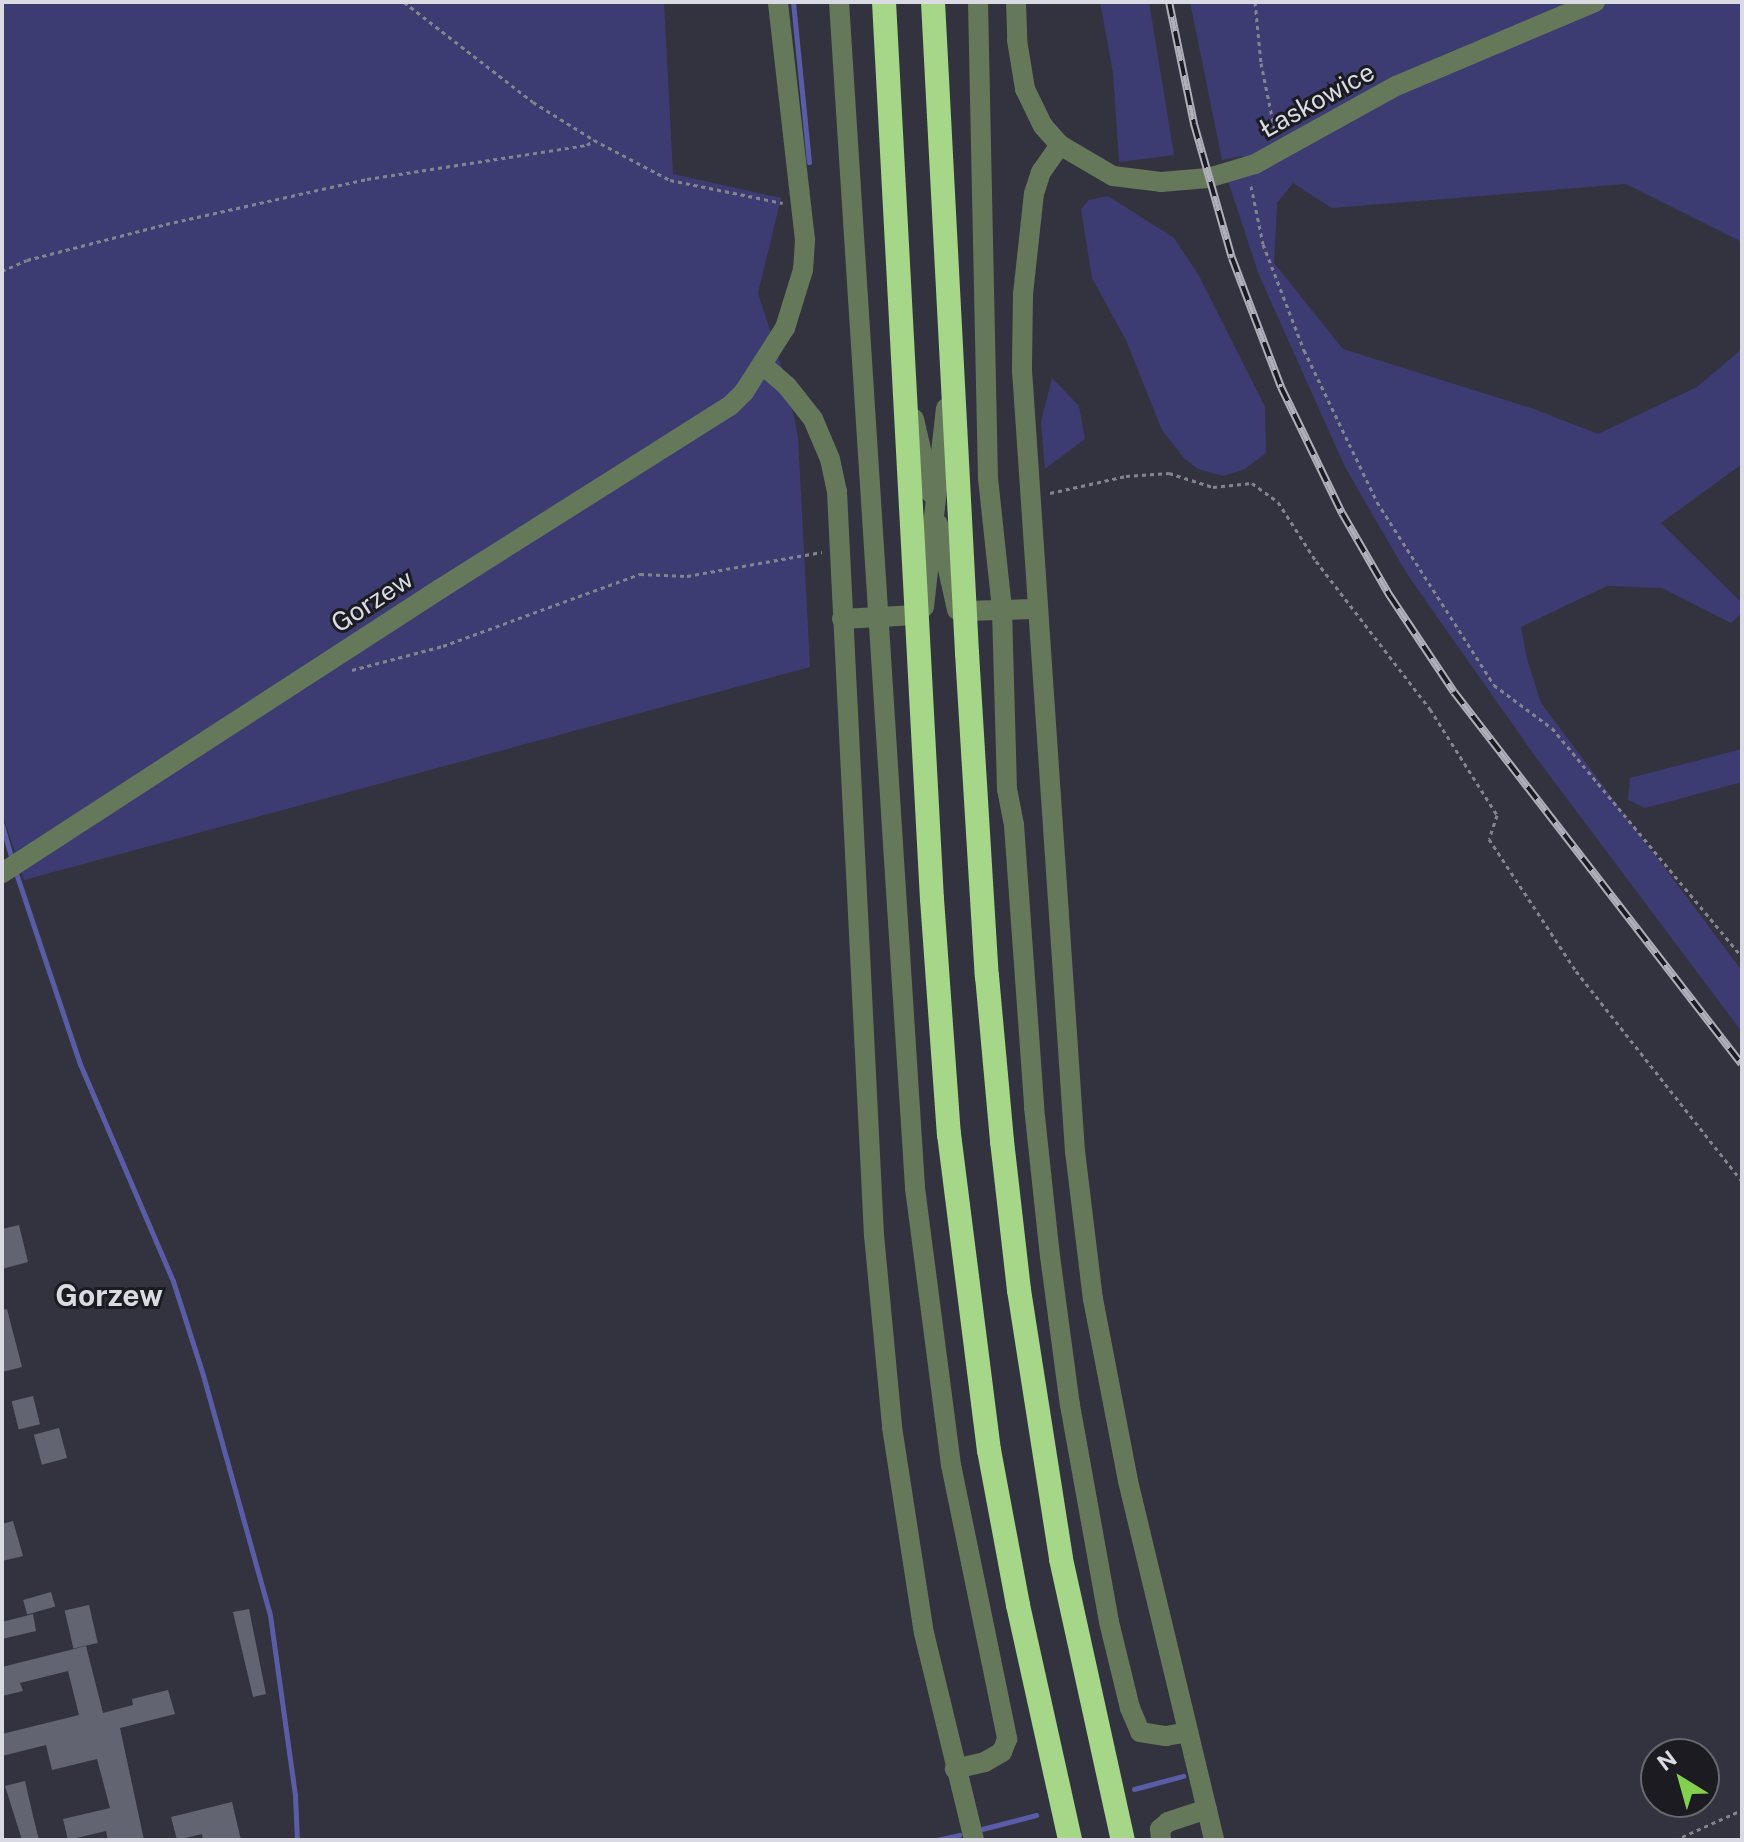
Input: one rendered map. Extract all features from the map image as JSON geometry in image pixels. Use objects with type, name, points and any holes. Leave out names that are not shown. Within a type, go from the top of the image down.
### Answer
[{"type":"highway","points":[[884,2],[918,659],[949,1134],[967,1299],[989,1450],[1015,1589],[1070,1840]]},
{"type":"highway","points":[[933,2],[987,976],[1019,1290],[1061,1559],[1123,1840]]},
{"type":"street","name":"Gorzew","points":[[2,873],[323,663],[730,406],[764,366],[785,328],[803,270],[805,240],[778,2]]},
{"type":"street","points":[[839,2],[915,1188],[951,1465],[1007,1739],[1002,1752],[985,1762],[955,1769]]},
{"type":"street","points":[[978,2],[988,478],[1002,610],[1007,789],[1014,825],[1034,1107],[1070,1405],[1109,1622],[1130,1708],[1140,1732],[1166,1736],[1188,1732]]},
{"type":"street","points":[[1016,2],[1017,40],[1025,89],[1043,126],[1060,145],[1041,172],[1034,193],[1023,294],[1022,370],[1075,1151],[1093,1299],[1128,1481],[1214,1840]]},
{"type":"street","name":"Łaskowice","points":[[1060,145],[1113,176],[1161,182],[1208,178],[1247,167],[1396,86],[1595,2]]},
{"type":"street","points":[[918,659],[952,363]]},
{"type":"street","points":[[764,366],[801,403],[823,438],[837,492],[874,1235],[892,1427],[924,1633],[974,1840]]},
{"type":"street","points":[[902,367],[967,653]]},
{"type":"street","points":[[965,611],[1037,609]]},
{"type":"street","points":[[842,619],[916,615]]},
{"type":"street","points":[[1161,1840],[1160,1829],[1168,1822],[1207,1809]]},
{"type":"path","points":[[404,2],[533,102],[594,140],[670,180],[799,205]]},
{"type":"path","points":[[1255,2],[1259,49],[1277,151]]},
{"type":"path","points":[[2,271],[27,260],[166,224],[367,179],[587,145],[594,140]]},
{"type":"path","points":[[1247,167],[1263,244],[1304,350],[1377,502],[1494,685],[1552,728],[1742,957]]},
{"type":"path","points":[[1030,497],[1126,476],[1169,473],[1213,487],[1252,483],[1278,502],[1316,561],[1430,709],[1497,815],[1489,839],[1576,971],[1742,1181]]},
{"type":"path","points":[[323,663],[330,673],[375,667],[443,646],[640,574],[687,576],[838,550]]},
{"type":"path","points":[[1675,1840],[1742,1810]]},
{"type":"shaded area","points":[[2,2],[664,2],[673,174],[781,198],[758,293],[787,384],[798,437],[810,667],[24,880],[2,813]]},
{"type":"shaded area","points":[[1100,2],[1149,2],[1174,155],[1119,162],[1113,73]]},
{"type":"shaded area","points":[[1190,2],[1742,2],[1742,242],[1626,184],[1332,208],[1293,183],[1277,203],[1274,263],[1343,349],[1534,409],[1598,434],[1697,387],[1742,349],[1742,464],[1661,523],[1742,603],[1742,613],[1731,623],[1662,588],[1607,586],[1521,627],[1541,703],[1742,971],[1742,1032],[1535,756],[1407,574],[1345,467],[1259,275],[1228,181],[1245,160],[1242,156],[1222,160]]},
{"type":"shaded area","points":[[1108,196],[1174,238],[1198,274],[1265,407],[1266,453],[1245,469],[1223,476],[1198,469],[1184,458],[1162,430],[1126,340],[1092,278],[1081,209],[1089,200]]},
{"type":"shaded area","points":[[1052,378],[1079,406],[1085,439],[1045,469],[1041,422]]},
{"type":"shaded area","points":[[1742,749],[1742,782],[1645,808],[1628,800],[1630,778]]},
{"type":"building","points":[[19,1225],[28,1262],[2,1269],[2,1229]]},
{"type":"building","points":[[7,1309],[22,1367],[2,1372],[2,1310]]},
{"type":"building","points":[[33,1396],[40,1424],[19,1429],[12,1401]]},
{"type":"building","points":[[59,1428],[67,1458],[42,1465],[34,1435]]},
{"type":"building","points":[[13,1521],[23,1556],[2,1561],[2,1524]]},
{"type":"building","points":[[51,1592],[55,1606],[27,1614],[23,1600]]},
{"type":"building","points":[[89,1605],[98,1643],[73,1649],[65,1611]]},
{"type":"building","points":[[249,1609],[266,1694],[253,1697],[233,1612]]},
{"type":"building","points":[[33,1614],[36,1631],[2,1639],[2,1622]]},
{"type":"building","points":[[86,1646],[103,1713],[133,1705],[132,1699],[168,1690],[175,1714],[120,1728],[144,1840],[108,1840],[106,1831],[68,1840],[63,1819],[110,1808],[97,1759],[52,1770],[46,1745],[2,1756],[2,1734],[79,1715],[68,1671],[20,1683],[23,1691],[2,1696],[2,1667]]},
{"type":"building","points":[[25,1781],[39,1840],[22,1840],[5,1786]]},
{"type":"building","points":[[232,1802],[241,1840],[203,1840],[202,1834],[177,1840],[171,1817]]},
{"type":"waterway","points":[[793,2],[809,162]]},
{"type":"waterway","points":[[2,825],[12,861]]},
{"type":"waterway","points":[[15,870],[80,1064],[173,1281],[203,1375],[270,1615],[295,1795],[297,1840]]},
{"type":"waterway","points":[[1134,1789],[1183,1776]]},
{"type":"waterway","points":[[982,1829],[1036,1815]]},
{"type":"waterway","points":[[937,1840],[959,1835]]},
{"type":"railway","points":[[1169,2],[1194,124],[1232,258],[1281,387],[1342,513],[1390,596],[1454,692],[1742,1064]]},
{"type":"district","name":"Gorzew","points":[[109,1295]]}]
